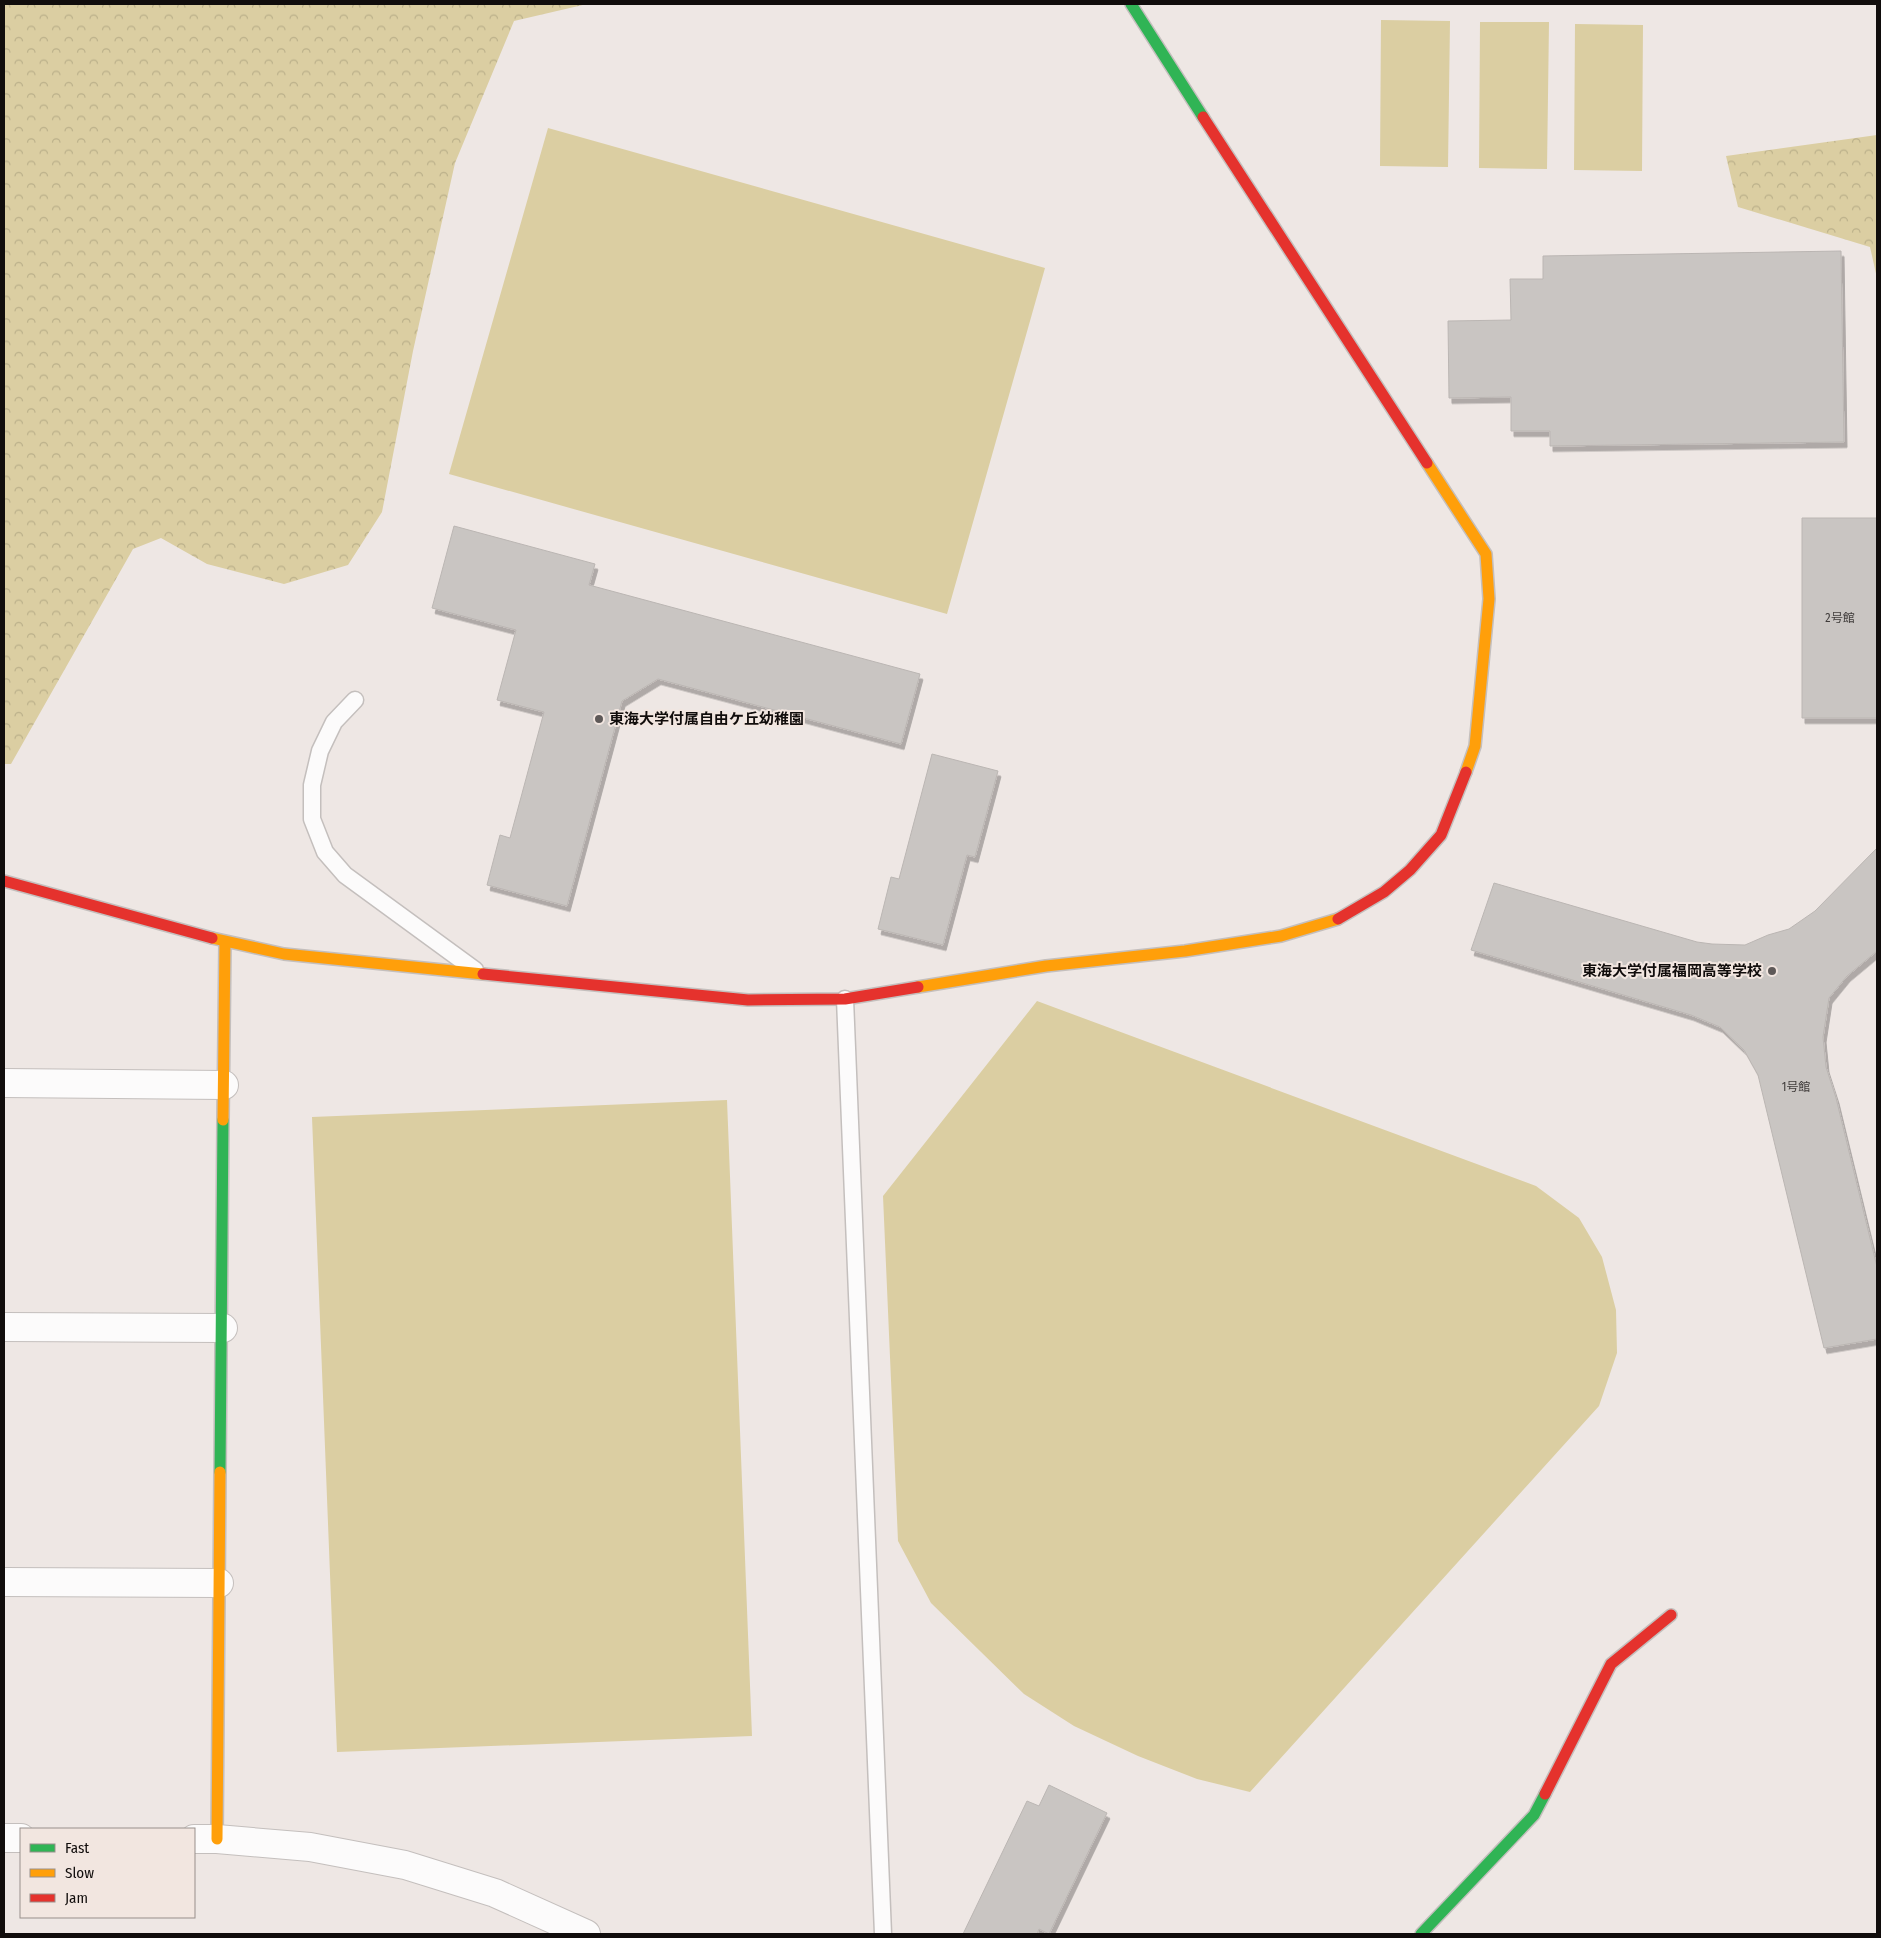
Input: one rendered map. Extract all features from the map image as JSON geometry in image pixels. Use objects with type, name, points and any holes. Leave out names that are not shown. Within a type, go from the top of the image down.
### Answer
[{"type":"street","points":[[4,882],[10,882],[225,941],[284,954],[748,1000],[845,999],[1046,966],[1186,951],[1281,936],[1343,918],[1384,892],[1410,870],[1441,835],[1460,790],[1475,746],[1490,599],[1486,554],[1220,144],[1132,4]]},
{"type":"street","points":[[225,941],[223,1328],[219,1583],[205,1839],[310,1847],[405,1865],[495,1893],[586,1934]]},
{"type":"street","points":[[4,1083],[224,1085]]},
{"type":"street","points":[[4,1327],[223,1328]]},
{"type":"street","points":[[4,1582],[219,1583]]},
{"type":"street","points":[[1421,1934],[1534,1815],[1610,1664],[1671,1615]]},
{"type":"street","points":[[4,1838],[20,1838]]},
{"type":"lane","points":[[354,700],[334,722],[320,751],[312,785],[312,819],[325,852],[345,876],[481,975]]},
{"type":"lane","points":[[845,999],[883,1934]]},
{"type":"green space","points":[[4,4],[587,4],[514,21],[455,163],[413,351],[382,512],[348,565],[284,584],[207,564],[161,538],[133,549],[11,764],[4,764]]},
{"type":"green space","points":[[1381,20],[1450,21],[1448,167],[1380,166]]},
{"type":"green space","points":[[1480,22],[1549,22],[1547,169],[1479,168]]},
{"type":"green space","points":[[1575,24],[1643,25],[1642,171],[1574,170]]},
{"type":"green space","points":[[548,128],[1045,268],[947,614],[449,474]]},
{"type":"green space","points":[[1877,135],[1877,278],[1870,247],[1738,207],[1726,156]]},
{"type":"green space","points":[[1037,1001],[1536,1186],[1579,1218],[1602,1257],[1616,1310],[1617,1353],[1599,1406],[1250,1792],[1197,1779],[1138,1756],[1074,1726],[1024,1694],[931,1603],[898,1541],[883,1196]]},
{"type":"green space","points":[[727,1100],[752,1736],[337,1752],[312,1117]]},
{"type":"building","points":[[1841,251],[1844,442],[1550,446],[1550,431],[1511,431],[1511,397],[1449,398],[1448,321],[1511,320],[1510,279],[1543,279],[1543,256]]},
{"type":"building","points":[[1802,518],[1877,518],[1877,718],[1802,718]]},
{"type":"building","points":[[454,526],[595,564],[589,585],[920,674],[901,744],[658,679],[622,701],[567,906],[487,885],[500,835],[510,838],[544,712],[497,700],[516,630],[432,608]]},
{"type":"building","points":[[932,754],[998,771],[975,857],[967,855],[943,945],[878,929],[891,877],[899,879]]},
{"type":"building","points":[[1877,848],[1877,951],[1847,976],[1829,998],[1823,1037],[1826,1067],[1836,1098],[1877,1267],[1877,1339],[1824,1348],[1758,1075],[1744,1050],[1720,1027],[1691,1015],[1471,950],[1494,883],[1697,942],[1745,945],[1768,935],[1789,929],[1815,911]]},
{"type":"building","points":[[1049,1785],[1107,1813],[1049,1934],[1039,1929],[1037,1934],[963,1934],[1027,1801],[1039,1806]]},
{"type":"traffic: fast","points":[[1131,4],[1203,117]]},
{"type":"traffic: fast","points":[[220,1472],[223,1120]]},
{"type":"traffic: fast","points":[[1421,1934],[1534,1815],[1545,1794]]},
{"type":"traffic: slow","points":[[1427,463],[1486,554],[1489,599],[1475,746],[1466,772]]},
{"type":"traffic: slow","points":[[918,987],[1046,966],[1185,951],[1281,936],[1338,919]]},
{"type":"traffic: slow","points":[[212,938],[284,954],[483,974]]},
{"type":"traffic: slow","points":[[223,1120],[225,941]]},
{"type":"traffic: slow","points":[[217,1839],[220,1472]]},
{"type":"traffic: jam","points":[[1203,117],[1427,463]]},
{"type":"traffic: jam","points":[[1338,919],[1384,892],[1410,870],[1441,835],[1466,772]]},
{"type":"traffic: jam","points":[[4,881],[212,938]]},
{"type":"traffic: jam","points":[[483,974],[748,1000],[845,999],[918,987]]},
{"type":"traffic: jam","points":[[1545,1794],[1611,1664],[1671,1615]]},
{"type":"place","name":"東海大学付属自由ケ丘幼稚園","points":[[599,719]]},
{"type":"place","name":"東海大学付属福岡高等学校","points":[[1772,971]]}]
